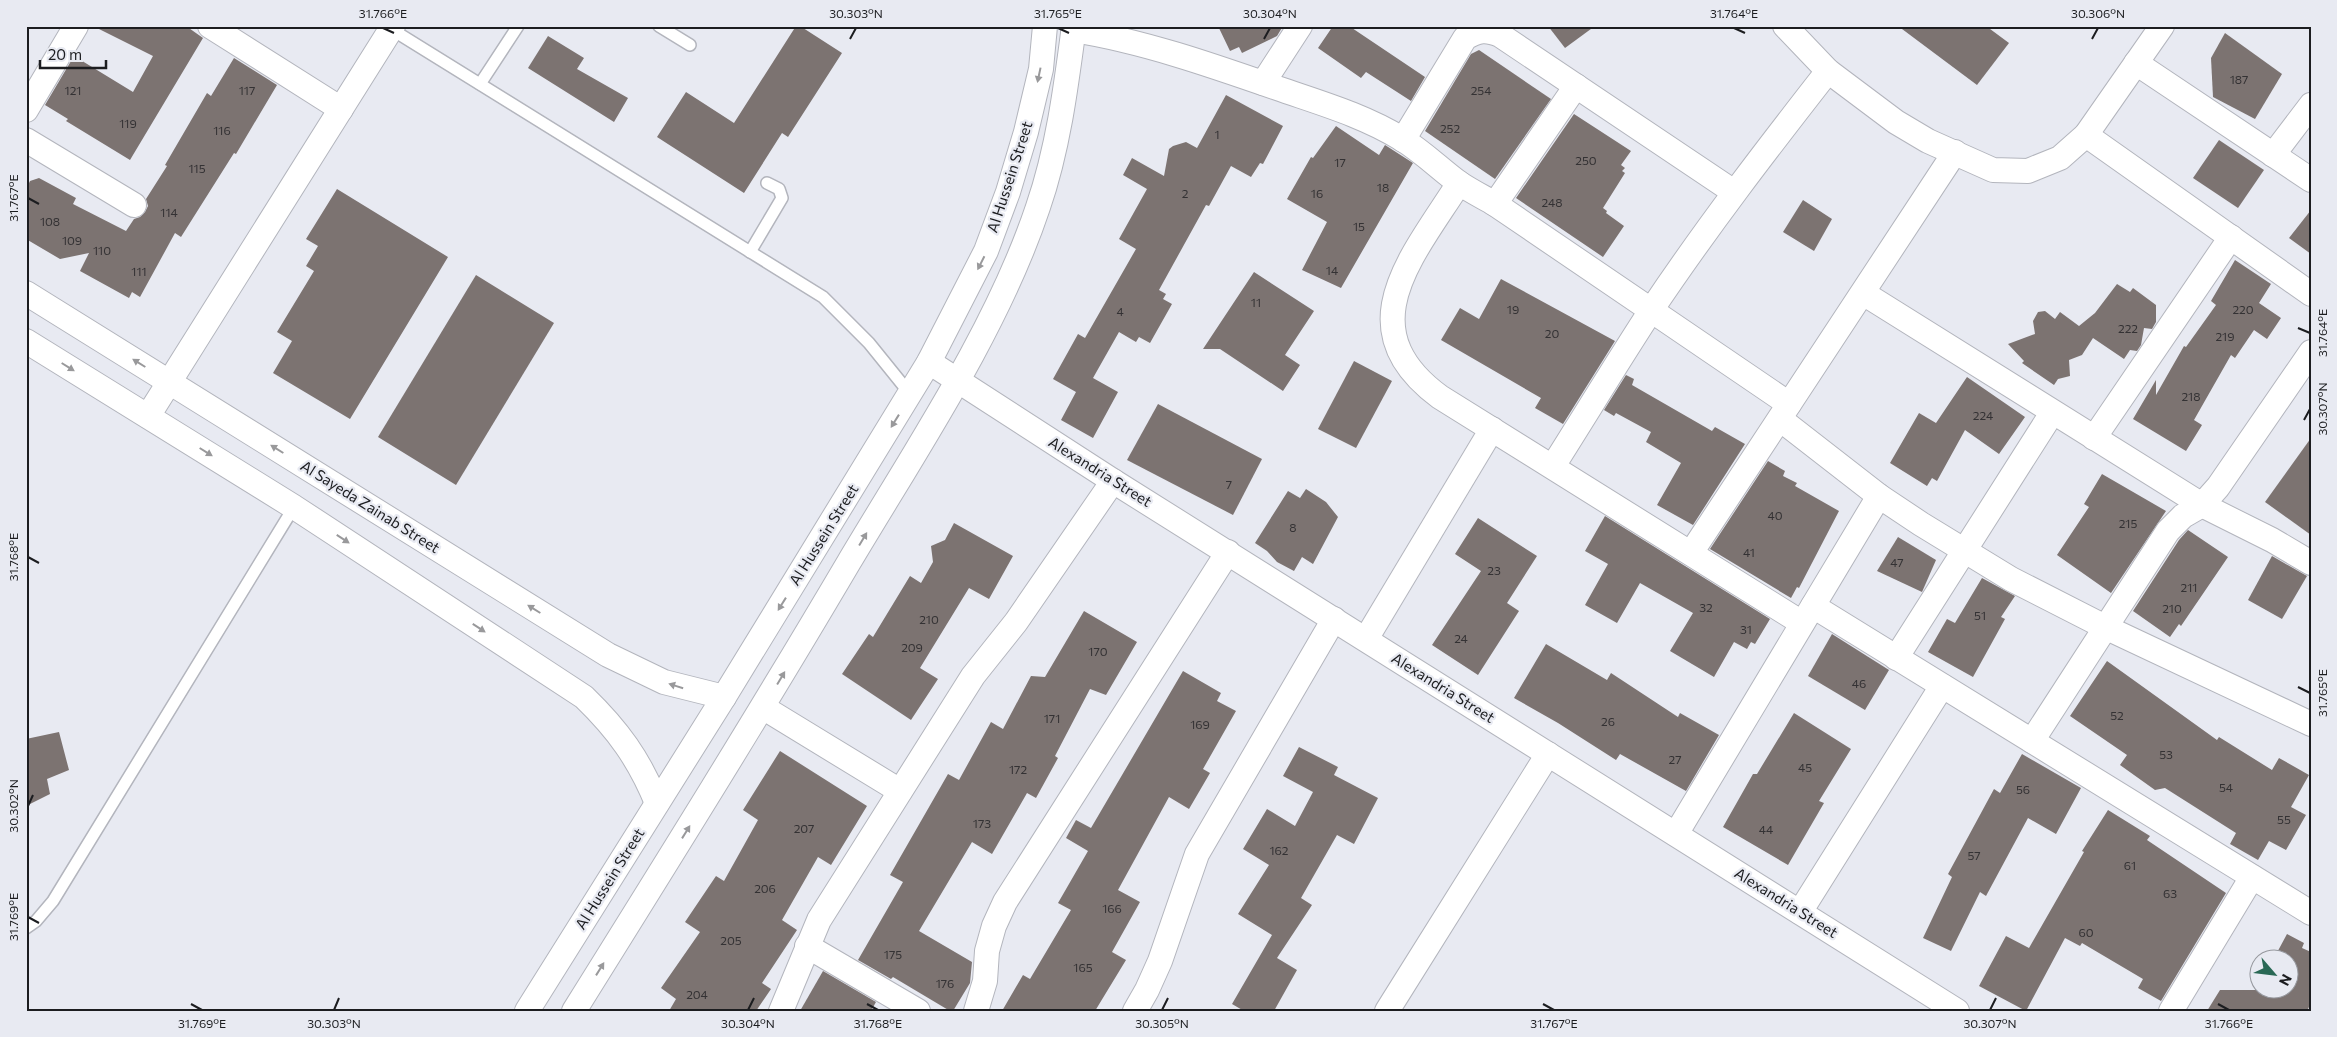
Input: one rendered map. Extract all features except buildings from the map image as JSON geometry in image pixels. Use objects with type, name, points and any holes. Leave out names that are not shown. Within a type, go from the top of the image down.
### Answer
[{"type":"street","points":[[26,110],[76,26]]},
{"type":"street","points":[[210,26],[341,109]]},
{"type":"street","name":"Al Hussein Street","points":[[527,1011],[724,697],[911,395],[929,362],[986,252],[1008,192],[1026,132],[1039,78],[1045,26]]},
{"type":"street","points":[[1262,83],[1300,26]]},
{"type":"street","points":[[1785,26],[1828,71],[1896,122],[1928,141],[1993,170],[2028,171],[2060,158],[2086,135],[2162,26]]},
{"type":"street","points":[[148,416],[392,27]]},
{"type":"street","points":[[574,1011],[764,708],[957,380],[1010,280],[1038,207],[1059,131],[1074,28],[1109,31],[1366,119],[1403,140],[1432,160],[1459,183],[1495,204],[1652,310],[1784,412],[1879,496],[1964,551],[2019,583],[2106,628],[2311,724]]},
{"type":"street","points":[[1403,140],[1465,38],[1476,32],[1488,30],[1500,35],[1734,192]]},
{"type":"street","points":[[2136,63],[2311,180]]},
{"type":"street","points":[[1553,466],[1652,310],[1734,192],[1828,71]]},
{"type":"street","points":[[1495,204],[1576,86]]},
{"type":"street","points":[[2273,155],[2311,105]]},
{"type":"street","points":[[2086,135],[2311,294]]},
{"type":"street","points":[[26,140],[134,205]]},
{"type":"street","points":[[1692,553],[1955,152]]},
{"type":"street","points":[[1459,183],[1405,270],[1395,293],[1392,317],[1395,341],[1405,364],[1420,383],[1692,553],[1808,615],[1896,658],[2311,913]]},
{"type":"street","points":[[2094,438],[2231,237]]},
{"type":"street","name":"Al Sayeda Zainab Street","points":[[26,293],[608,655],[664,682],[724,697]]},
{"type":"street","points":[[1863,293],[2202,505],[2272,540],[2311,564]]},
{"type":"street","points":[[26,341],[294,506],[584,697],[608,720],[628,745],[645,773],[657,803]]},
{"type":"street","points":[[2032,741],[2168,531],[2183,516],[2202,505],[2234,467],[2311,352]]},
{"type":"street","name":"Alexandria Street","points":[[929,362],[1112,481],[1957,1011]]},
{"type":"street","points":[[1896,658],[2052,412]]},
{"type":"street","points":[[1366,639],[1492,429]]},
{"type":"street","points":[[781,1011],[819,920],[973,676],[1016,622],[1112,481]]},
{"type":"street","points":[[1676,834],[1879,496]]},
{"type":"street","points":[[976,1011],[985,981],[994,926],[1005,902],[1228,552]]},
{"type":"street","points":[[1135,1011],[1148,990],[1160,961],[1197,854],[1334,619]]},
{"type":"street","points":[[1800,912],[1942,686]]},
{"type":"street","points":[[764,708],[900,791]]},
{"type":"street","points":[[1387,1011],[1548,754]]},
{"type":"street","points":[[2171,1011],[2252,877]]},
{"type":"street","points":[[807,946],[918,1011]]},
{"type":"lane","points":[[480,84],[518,26]]},
{"type":"lane","points":[[659,26],[690,45]]},
{"type":"lane","points":[[392,27],[480,84],[823,297],[869,343],[911,395]]},
{"type":"lane","points":[[750,252],[782,198],[779,189],[767,183]]},
{"type":"lane","points":[[26,928],[36,922],[53,901],[294,506]]}]
